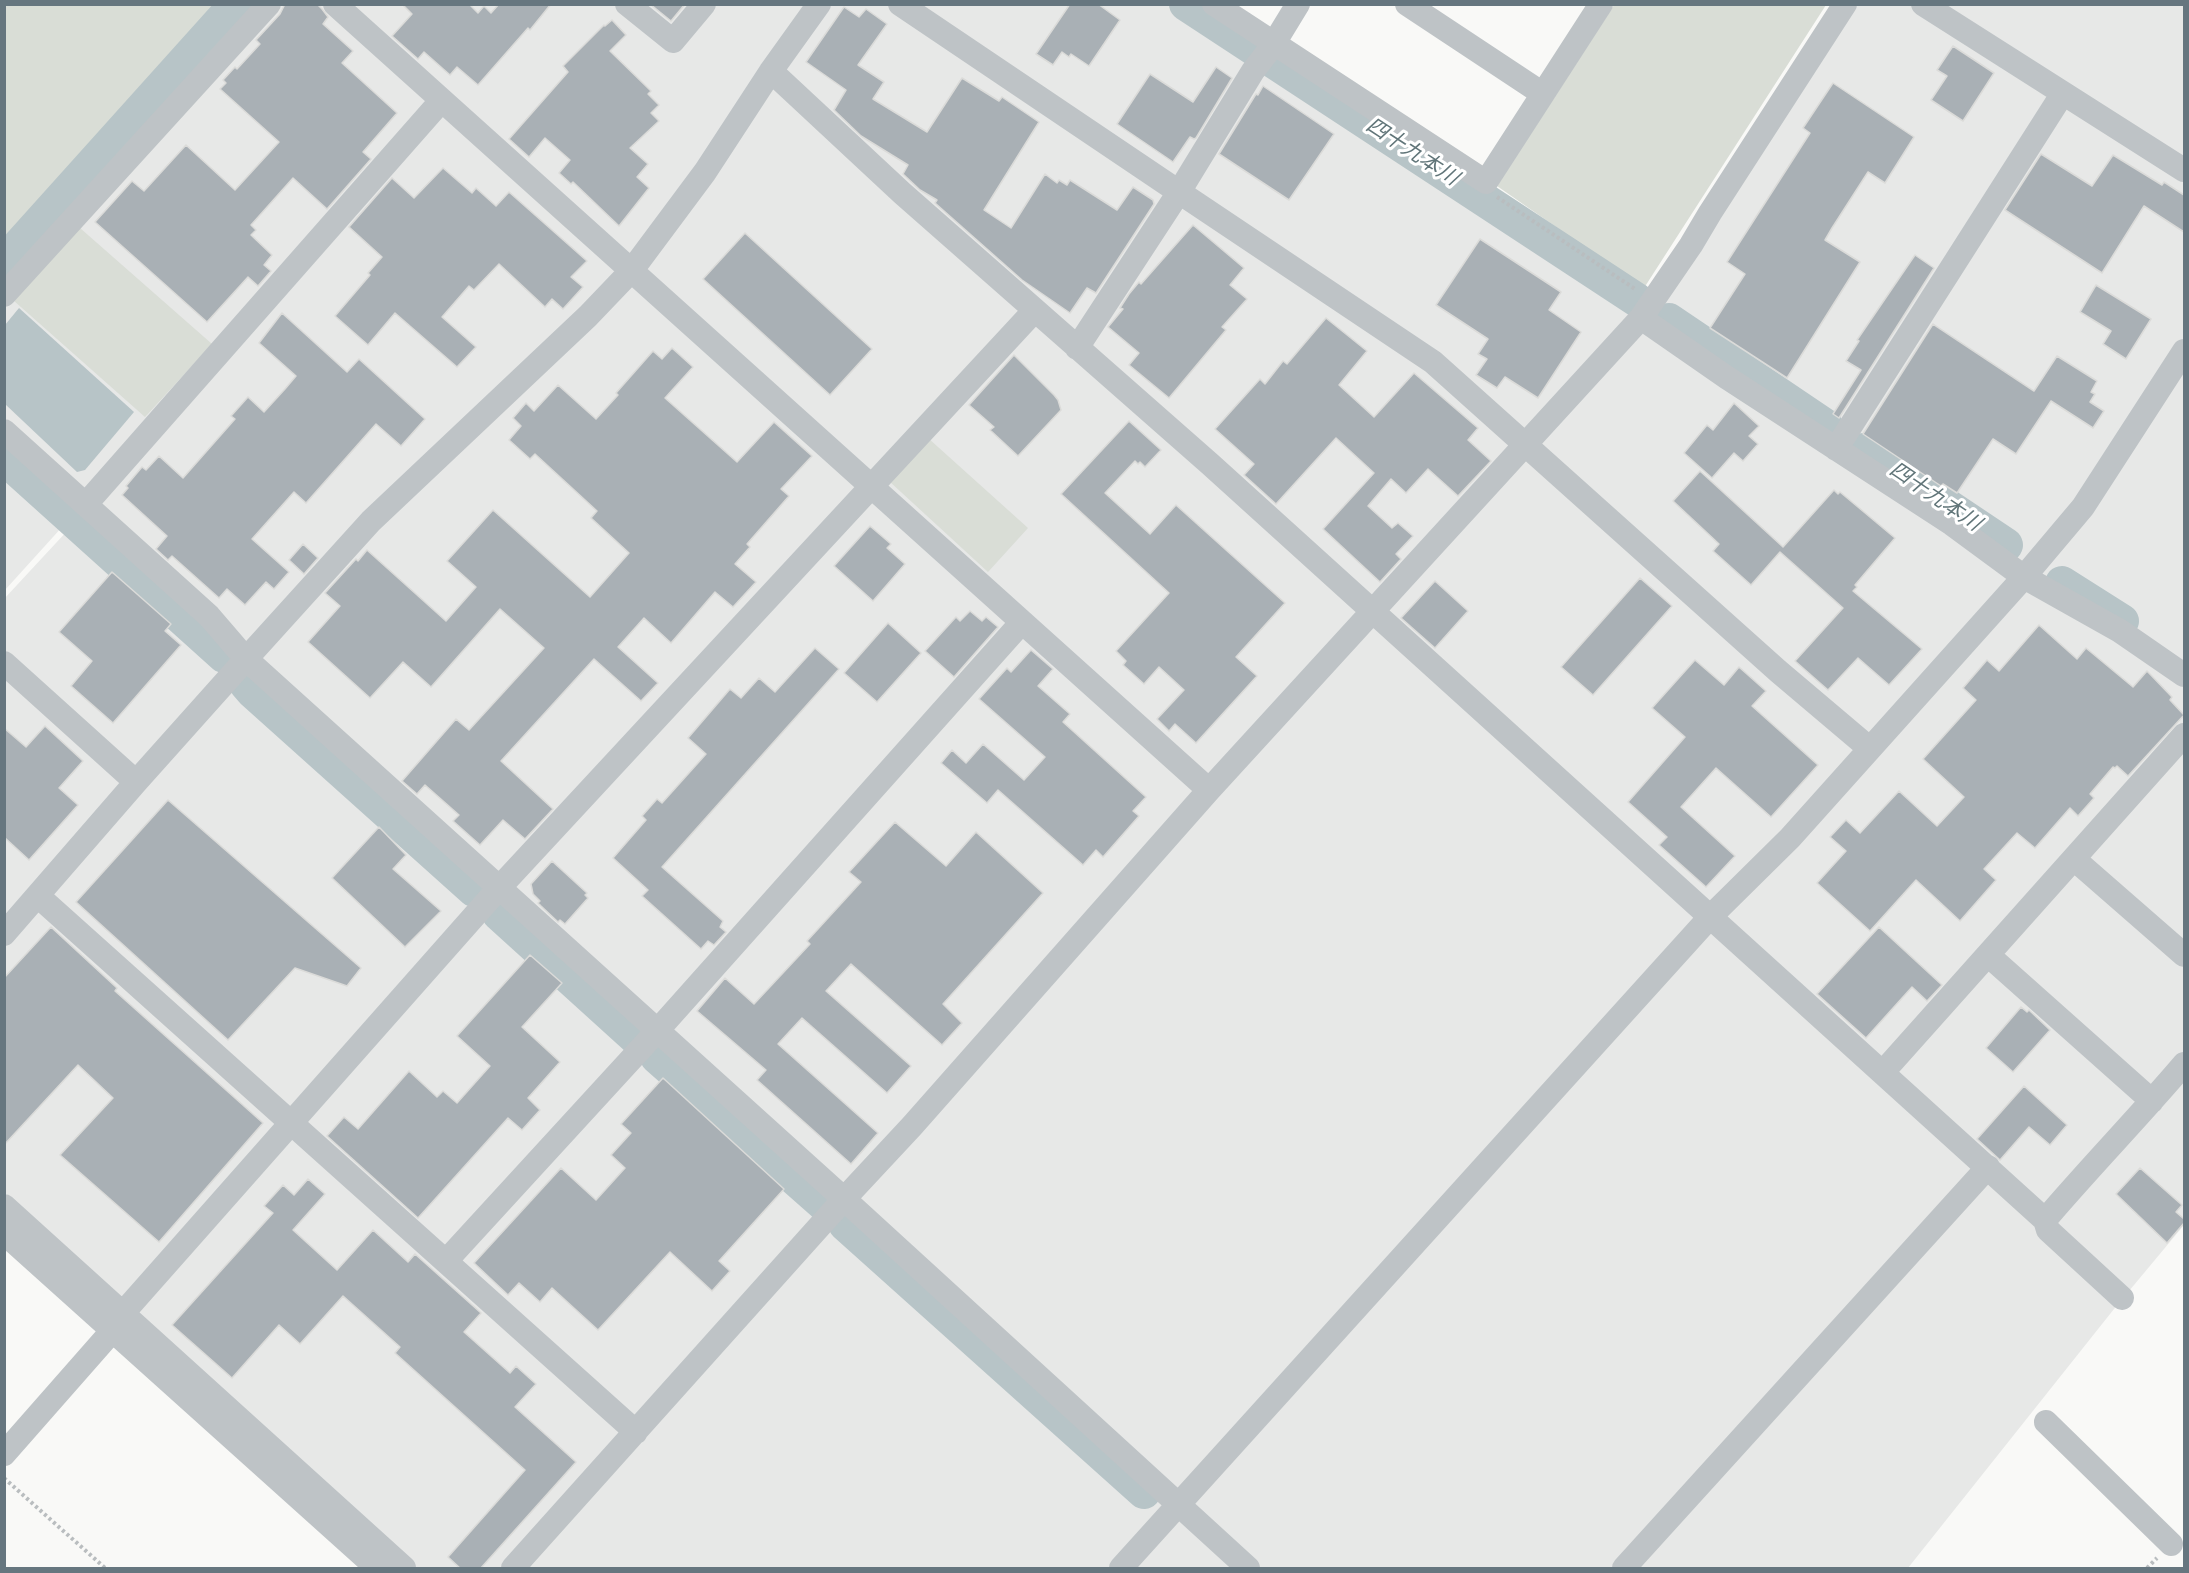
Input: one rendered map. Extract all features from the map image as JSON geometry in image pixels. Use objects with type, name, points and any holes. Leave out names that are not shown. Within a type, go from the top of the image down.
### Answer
[{"type":"street","points":[[4,295],[269,4]]},
{"type":"street","points":[[335,4],[1209,790]]},
{"type":"street","points":[[627,4],[673,41],[704,4]]},
{"type":"street","points":[[4,934],[136,782],[370,521],[588,316],[632,270],[705,172],[771,71],[819,4]]},
{"type":"street","points":[[900,4],[1433,362],[1778,671],[1869,748]]},
{"type":"street","points":[[1214,4],[1273,45],[1486,182],[1600,4]]},
{"type":"street","points":[[1077,348],[1298,4]]},
{"type":"street","points":[[1407,4],[1543,94]]},
{"type":"street","points":[[513,1569],[912,1126],[1209,790],[1374,613],[1647,310],[1845,4]]},
{"type":"street","points":[[1923,4],[2184,170]]},
{"type":"street","points":[[771,71],[902,193],[1374,613],[1988,1167],[2044,1220],[2048,1230],[2122,1298]]},
{"type":"street","points":[[1836,449],[2063,93]]},
{"type":"street","points":[[86,504],[441,101]]},
{"type":"street","points":[[4,1454],[499,888],[1035,310]]},
{"type":"street","points":[[1647,310],[1726,377],[1952,524],[2024,577],[2120,632],[2184,675]]},
{"type":"street","points":[[1121,1569],[1710,917],[1790,838],[2024,577],[2084,507],[2184,351]]},
{"type":"street","points":[[4,431],[209,616],[246,659],[844,1199],[1248,1569]]},
{"type":"street","points":[[446,1261],[657,1031],[1022,622]]},
{"type":"street","points":[[4,663],[136,782]]},
{"type":"street","points":[[1883,1072],[2184,735]]},
{"type":"street","points":[[2074,859],[2184,955]]},
{"type":"street","points":[[38,896],[636,1432]]},
{"type":"street","points":[[1988,955],[2152,1101]]},
{"type":"street","points":[[2044,1220],[2184,1064]]},
{"type":"street","points":[[1624,1569],[1988,1167]]},
{"type":"street","points":[[4,1206],[118,1322],[364,1564]]},
{"type":"street","points":[[4,1233],[118,1322],[404,1569]]},
{"type":"street","points":[[2046,1422],[2170,1544]]},
{"type":"path","points":[[1486,182],[1498,198],[1647,310]]},
{"type":"path","points":[[4,1478],[105,1569]]},
{"type":"shaded area","points":[[4,5],[224,5],[5,248],[4,248]]},
{"type":"shaded area","points":[[277,5],[1218,5],[1659,307],[1854,5],[2184,5],[2184,1225],[2114,1309],[1908,1568],[417,1568],[5,1193],[4,599],[94,502],[79,485],[5,418],[5,308]]},
{"type":"shaded area","points":[[1614,5],[1826,5],[1644,288],[1497,186]]},
{"type":"shaded area","points":[[80,228],[212,344],[145,417],[13,300]]},
{"type":"shaded area","points":[[19,308],[134,412],[85,470],[77,472],[5,404],[5,325]]},
{"type":"shaded area","points":[[928,438],[1028,528],[988,572],[889,481]]},
{"type":"shaded area","points":[[4,473],[63,526],[5,590],[4,590]]},
{"type":"building","points":[[285,4],[317,4],[328,17],[323,24],[353,51],[342,63],[397,113],[363,152],[371,159],[327,209],[293,178],[251,225],[256,230],[251,235],[272,255],[264,265],[271,271],[258,286],[248,277],[207,322],[95,222],[132,181],[144,191],[186,145],[235,190],[279,142],[220,89],[226,83],[223,80],[235,67],[237,69],[260,44],[256,40],[280,14]]},
{"type":"building","points":[[402,4],[469,4],[478,13],[484,6],[491,13],[499,4],[551,4],[530,30],[528,28],[478,85],[457,67],[450,75],[424,52],[418,59],[392,36],[412,14]]},
{"type":"building","points":[[650,4],[685,4],[671,21]]},
{"type":"building","points":[[1070,4],[1098,4],[1120,20],[1089,66],[1071,54],[1069,57],[1062,52],[1053,65],[1036,54]]},
{"type":"building","points":[[844,7],[859,17],[866,9],[887,24],[858,65],[884,82],[873,99],[927,132],[962,78],[999,101],[1002,97],[1039,122],[984,210],[1011,228],[1045,174],[1057,183],[1059,180],[1067,185],[1070,180],[1117,210],[1133,187],[1153,200],[1154,204],[1096,293],[1087,288],[1070,313],[1022,280],[935,203],[937,200],[920,190],[903,174],[908,165],[861,136],[834,110],[846,90],[806,62]]},
{"type":"building","points":[[612,20],[626,35],[610,51],[651,91],[648,94],[659,105],[651,113],[659,121],[630,148],[648,164],[637,177],[649,188],[619,226],[573,182],[571,184],[559,173],[570,160],[545,138],[529,157],[509,139],[568,72],[563,66],[604,25]]},
{"type":"building","points":[[1953,46],[1994,73],[1963,121],[1931,100],[1947,76],[1937,70]]},
{"type":"building","points":[[1216,67],[1232,78],[1196,138],[1190,137],[1173,162],[1117,124],[1150,74],[1193,102]]},
{"type":"building","points":[[1833,83],[1914,137],[1885,183],[1868,172],[1825,240],[1860,262],[1787,378],[1710,328],[1745,274],[1727,262],[1810,133],[1803,128]]},
{"type":"building","points":[[1263,86],[1334,134],[1289,200],[1219,154]]},
{"type":"building","points":[[2041,154],[2092,186],[2113,155],[2162,185],[2164,182],[2184,195],[2184,232],[2144,206],[2102,273],[2005,210]]},
{"type":"building","points":[[443,168],[472,193],[476,188],[496,206],[509,192],[587,261],[571,277],[583,287],[563,309],[552,299],[545,307],[499,264],[474,290],[469,286],[442,317],[476,347],[457,367],[395,313],[368,345],[335,316],[370,275],[368,273],[382,257],[349,227],[392,178],[414,198]]},
{"type":"building","points":[[1193,225],[1244,268],[1230,285],[1247,299],[1222,327],[1226,330],[1169,398],[1129,365],[1139,353],[1108,327],[1123,309],[1120,308],[1139,282],[1141,284]]},
{"type":"building","points":[[745,233],[872,349],[830,395],[703,279]]},
{"type":"building","points":[[1480,239],[1561,292],[1549,310],[1581,332],[1538,398],[1505,377],[1497,388],[1476,375],[1487,359],[1478,354],[1488,339],[1436,305]]},
{"type":"building","points":[[1915,255],[1934,268],[1839,418],[1833,414],[1861,370],[1846,361],[1859,341],[1857,340]]},
{"type":"building","points":[[2096,285],[2151,319],[2126,359],[2103,344],[2111,331],[2080,312]]},
{"type":"building","points":[[282,313],[347,372],[359,359],[425,419],[401,446],[376,424],[306,503],[294,492],[252,539],[289,572],[274,589],[266,582],[245,605],[227,589],[219,598],[172,556],[168,560],[156,549],[167,536],[122,495],[128,488],[126,486],[142,467],[146,470],[159,456],[183,478],[235,419],[231,416],[248,397],[264,412],[285,389],[296,376],[259,343]]},
{"type":"building","points":[[1326,318],[1367,351],[1339,385],[1374,417],[1414,373],[1478,428],[1468,440],[1491,461],[1458,496],[1428,469],[1406,493],[1391,479],[1368,506],[1392,528],[1398,523],[1413,536],[1396,554],[1401,559],[1380,582],[1323,529],[1374,473],[1336,438],[1276,504],[1244,475],[1254,464],[1215,429],[1260,379],[1265,384],[1283,361],[1287,364]]},
{"type":"building","points":[[1933,324],[2034,391],[2057,356],[2097,381],[2091,392],[2095,394],[2090,402],[2104,411],[2093,428],[2051,401],[2016,454],[1993,439],[1957,493],[1943,484],[1941,486],[1863,434]]},
{"type":"building","points":[[672,348],[693,367],[665,398],[737,462],[774,422],[812,456],[781,489],[789,496],[747,544],[750,547],[735,564],[756,582],[733,607],[715,592],[671,643],[644,618],[618,647],[658,683],[641,701],[594,659],[501,761],[553,809],[525,839],[503,820],[480,845],[453,821],[459,815],[425,785],[417,794],[402,781],[456,719],[469,730],[544,648],[500,609],[431,687],[403,662],[370,698],[308,642],[340,606],[325,593],[367,550],[446,621],[476,587],[447,561],[493,510],[590,597],[629,553],[591,518],[597,511],[535,454],[530,459],[509,440],[521,426],[513,418],[526,403],[534,411],[558,385],[596,419],[653,351],[662,359]]},
{"type":"building","points":[[1014,355],[1054,395],[1061,410],[1018,456],[990,430],[994,427],[969,405]]},
{"type":"building","points":[[1734,403],[1759,426],[1749,436],[1758,444],[1743,461],[1734,453],[1712,478],[1684,453],[1707,425],[1713,430]]},
{"type":"building","points":[[1129,421],[1161,450],[1145,467],[1135,461],[1105,493],[1150,534],[1176,505],[1285,603],[1236,657],[1257,676],[1196,743],[1175,724],[1169,731],[1157,719],[1184,690],[1159,667],[1144,684],[1123,665],[1126,661],[1116,651],[1169,593],[1061,494]]},
{"type":"building","points":[[1700,471],[1783,547],[1834,490],[1838,494],[1840,492],[1895,538],[1855,585],[1857,587],[1853,591],[1922,649],[1889,685],[1858,658],[1828,690],[1795,661],[1843,608],[1780,552],[1751,585],[1713,551],[1719,544],[1673,501]]},
{"type":"building","points":[[870,526],[891,544],[887,548],[905,564],[873,601],[834,566]]},
{"type":"building","points":[[303,544],[318,558],[304,574],[289,560]]},
{"type":"building","points":[[112,572],[171,624],[165,631],[181,645],[113,723],[71,686],[92,661],[59,632]]},
{"type":"building","points":[[1640,578],[1672,606],[1593,695],[1561,667]]},
{"type":"building","points":[[1435,581],[1468,611],[1435,648],[1401,618]]},
{"type":"building","points":[[970,611],[982,621],[986,617],[998,627],[954,677],[925,651],[956,617],[960,621]]},
{"type":"building","points":[[888,623],[921,653],[877,702],[844,673]]},
{"type":"building","points":[[2039,625],[2077,659],[2086,648],[2133,687],[2147,671],[2172,697],[2170,700],[2184,715],[2128,776],[2117,766],[2113,767],[2090,794],[2094,798],[2078,816],[2070,808],[2035,848],[2017,833],[1984,869],[1996,880],[1960,921],[1916,880],[1870,931],[1817,883],[1846,851],[1830,837],[1846,820],[1860,833],[1899,791],[1937,826],[1964,797],[1923,759],[1976,700],[1963,688],[1987,660],[1999,671]]},
{"type":"building","points":[[815,648],[839,669],[662,867],[723,921],[720,927],[726,932],[714,945],[708,941],[701,949],[642,896],[648,890],[613,858],[646,820],[642,816],[657,799],[662,803],[706,754],[688,738],[730,689],[741,698],[759,678],[775,692]]},
{"type":"building","points":[[1031,650],[1053,669],[1038,686],[1070,714],[1063,722],[1146,797],[1133,811],[1139,816],[1103,857],[1096,850],[1083,865],[998,790],[987,803],[941,763],[952,750],[966,763],[983,744],[1024,780],[1045,757],[979,699],[1007,668],[1011,672]]},
{"type":"building","points":[[1695,660],[1724,685],[1739,667],[1766,691],[1752,706],[1818,765],[1771,817],[1716,768],[1681,807],[1735,856],[1706,887],[1659,845],[1667,837],[1628,802],[1685,737],[1652,708]]},
{"type":"building","points":[[45,726],[83,761],[59,788],[78,805],[29,860],[4,837],[4,728],[26,747]]},
{"type":"building","points":[[168,800],[361,968],[347,986],[295,968],[228,1040],[76,902]]},
{"type":"building","points":[[895,822],[946,866],[976,832],[1043,893],[943,1004],[962,1023],[942,1045],[851,964],[826,991],[911,1066],[887,1093],[802,1018],[778,1044],[878,1133],[851,1164],[757,1080],[766,1070],[697,1011],[725,978],[754,1004],[810,944],[807,941],[861,882],[849,872]]},
{"type":"building","points":[[379,827],[406,855],[393,869],[441,911],[405,947],[332,878]]},
{"type":"building","points":[[552,861],[587,893],[585,895],[588,898],[565,924],[560,920],[558,922],[538,903],[540,901],[533,894],[531,884]]},
{"type":"building","points":[[51,927],[117,988],[115,991],[263,1123],[159,1242],[60,1155],[113,1098],[78,1065],[4,1145],[4,978]]},
{"type":"building","points":[[1879,927],[1942,985],[1927,1001],[1912,987],[1866,1038],[1817,994]]},
{"type":"building","points":[[530,955],[562,983],[522,1027],[560,1062],[528,1098],[540,1110],[522,1130],[508,1118],[418,1218],[327,1136],[344,1117],[358,1129],[409,1071],[437,1097],[443,1091],[457,1103],[490,1066],[457,1036]]},
{"type":"building","points":[[2021,1007],[2027,1012],[2029,1010],[2050,1030],[2013,1072],[1986,1048]]},
{"type":"building","points":[[663,1078],[784,1189],[719,1261],[730,1271],[712,1291],[670,1252],[598,1330],[552,1288],[540,1302],[519,1283],[508,1295],[474,1263],[561,1168],[596,1200],[625,1168],[611,1155],[631,1133],[621,1124]]},
{"type":"building","points":[[2024,1086],[2067,1125],[2050,1145],[2029,1127],[2000,1160],[1977,1139]]},
{"type":"building","points":[[2140,1168],[2182,1205],[2176,1212],[2184,1219],[2184,1223],[2167,1243],[2116,1194]]},
{"type":"building","points":[[308,1179],[325,1194],[293,1230],[337,1270],[373,1230],[408,1262],[415,1254],[481,1313],[464,1332],[510,1373],[516,1366],[536,1384],[515,1407],[576,1462],[480,1569],[461,1569],[448,1557],[525,1470],[395,1353],[400,1347],[343,1296],[300,1344],[279,1325],[232,1378],[172,1325],[273,1213],[264,1206],[283,1185],[294,1195]]},
{"type":"waterway","points":[[4,262],[236,4]]},
{"type":"waterway","name":"四十九本川","points":[[1186,4],[1637,300]]},
{"type":"waterway","name":"四十九本川","points":[[1669,320],[1826,426]]},
{"type":"waterway","name":"四十九本川","points":[[1864,450],[2006,545]]},
{"type":"waterway","points":[[4,458],[224,656]]},
{"type":"waterway","name":"四十九本川","points":[[2062,583],[2122,621]]},
{"type":"waterway","points":[[246,684],[474,890]]},
{"type":"waterway","points":[[499,914],[638,1040]]},
{"type":"waterway","points":[[657,1057],[827,1207]]},
{"type":"waterway","points":[[845,1224],[1144,1492]]}]
